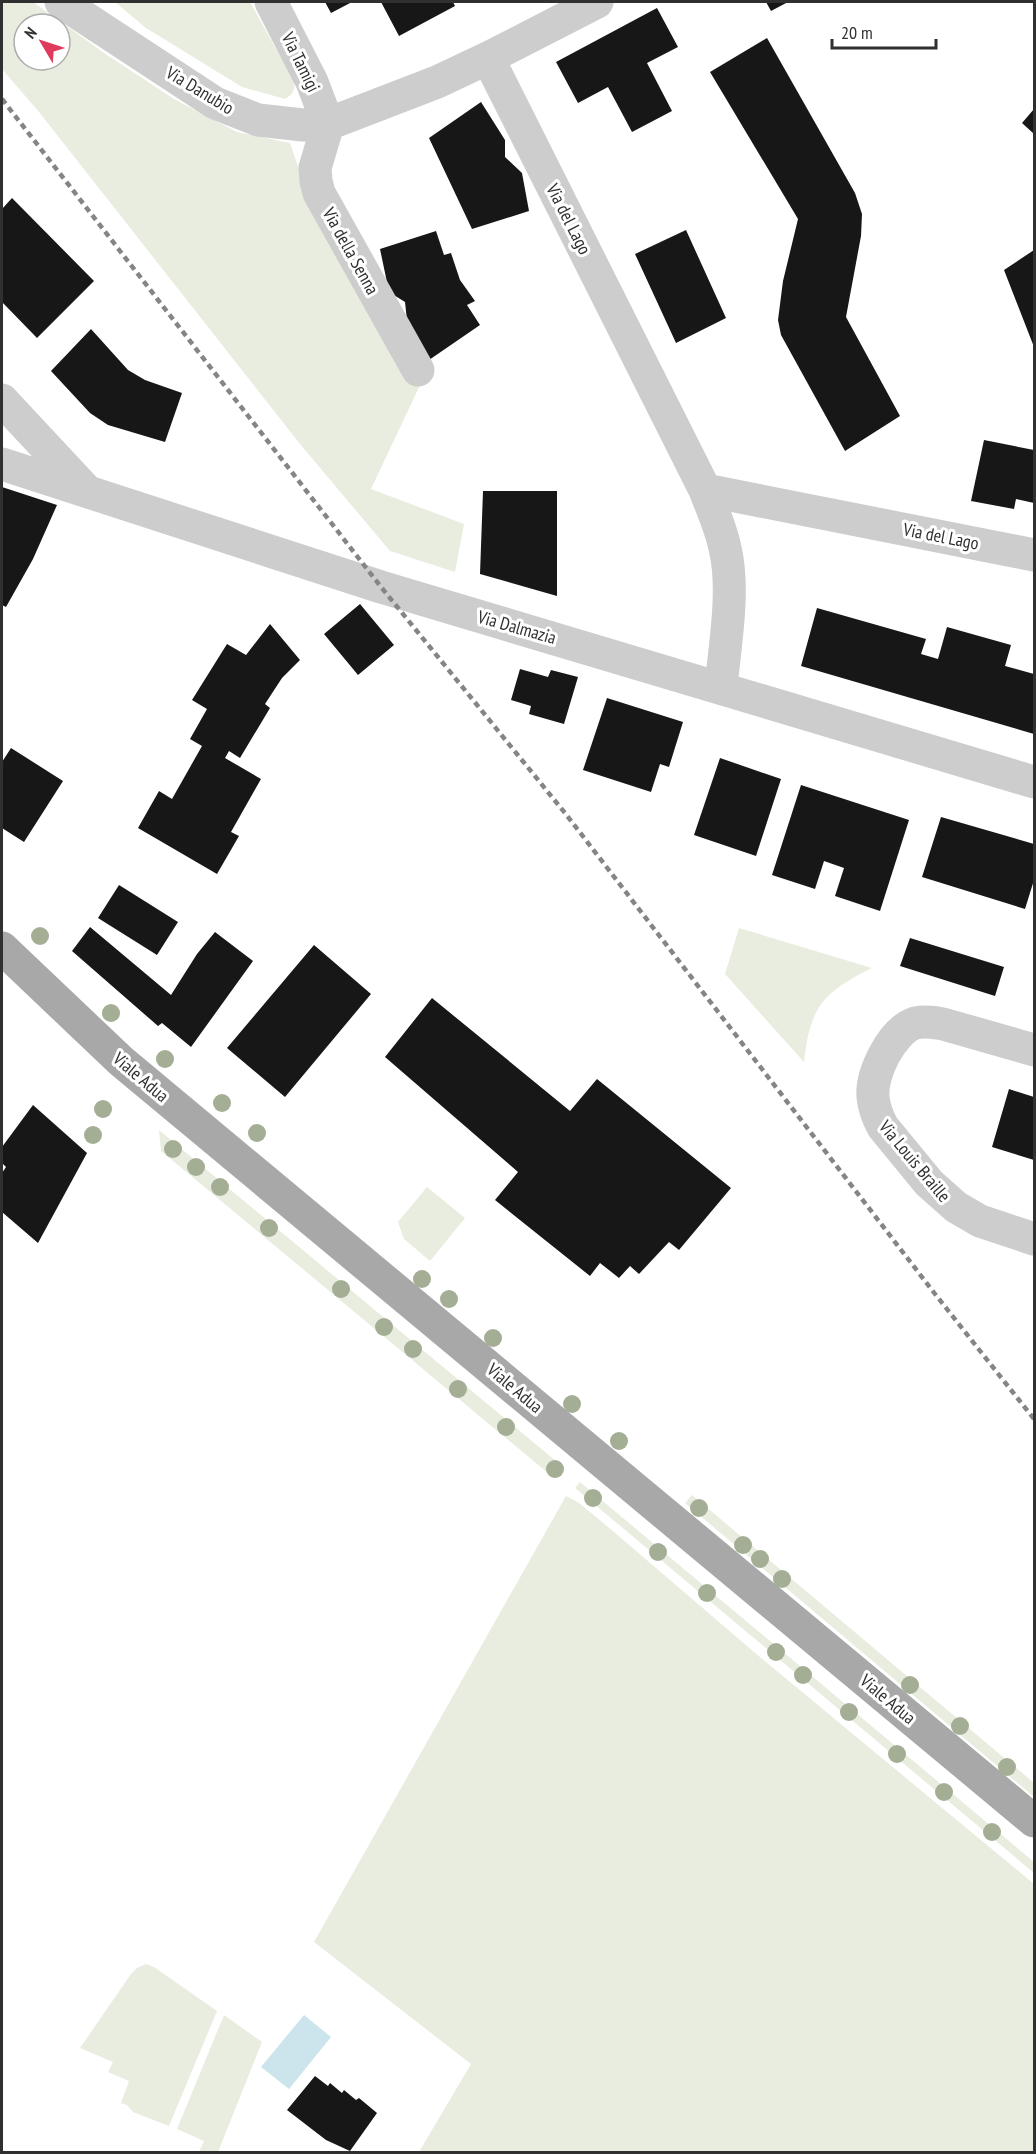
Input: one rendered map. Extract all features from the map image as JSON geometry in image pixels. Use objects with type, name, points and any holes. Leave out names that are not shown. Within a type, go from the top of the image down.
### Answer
[{"type":"main road","name":"Viale Adua","points":[[2,948],[121,1061],[1035,1821]]},
{"type":"street","name":"Via Danubio","points":[[62,2],[215,103],[258,120],[303,125],[328,124],[395,99],[488,58]]},
{"type":"street","name":"Via Tamigi","points":[[271,2],[312,82],[328,124]]},
{"type":"street","points":[[488,58],[597,2]]},
{"type":"street","name":"Via del Lago","points":[[488,58],[705,490],[725,547],[728,567],[729,589],[721,687]]},
{"type":"street","name":"Via della Senna","points":[[328,124],[315,168],[319,194],[418,370]]},
{"type":"street","points":[[2,400],[86,490]]},
{"type":"street","name":"Via Dalmazia","points":[[2,464],[381,587],[1035,782]]},
{"type":"street","name":"Via del Lago","points":[[705,490],[1035,555]]},
{"type":"street","name":"Via Louis Braille","points":[[1035,1050],[943,1024],[927,1022],[914,1024],[894,1040],[886,1052],[877,1071],[872,1095],[883,1127],[942,1197],[980,1221],[1035,1239]]},
{"type":"shaded area","points":[[2,2],[33,2],[47,12],[12,12],[12,72],[72,72],[72,30],[174,99],[237,132],[290,143],[310,202],[421,383],[371,489],[464,524],[455,572],[390,551],[300,444],[39,112],[2,69]]},
{"type":"shaded area","points":[[115,2],[250,2],[294,81],[293,92],[285,99],[242,87],[146,28]]},
{"type":"shaded area","points":[[739,928],[872,968],[842,985],[822,1003],[810,1027],[804,1062],[725,974]]},
{"type":"shaded area","points":[[159,1130],[563,1467],[554,1478],[161,1151]]},
{"type":"shaded area","points":[[427,1187],[465,1218],[430,1261],[404,1239],[398,1222]]},
{"type":"shaded area","points":[[580,1482],[1034,1862],[1034,1873],[575,1488]]},
{"type":"shaded area","points":[[692,1495],[1034,1783],[1034,1797],[685,1503]]},
{"type":"shaded area","points":[[566,1496],[579,1503],[607,1526],[761,1658],[1034,1884],[1034,2152],[419,2152],[471,2064],[314,1942]]},
{"type":"shaded area","points":[[146,1964],[154,1967],[217,2011],[169,2126],[133,2112],[127,2105],[121,2103],[129,2081],[108,2072],[113,2062],[80,2048],[131,1974]]},
{"type":"shaded area","points":[[224,2015],[262,2042],[218,2152],[199,2152],[204,2141],[177,2129]]},
{"type":"water","points":[[304,2015],[331,2037],[289,2089],[261,2067]]},
{"type":"building","points":[[325,2],[352,2],[331,13]]},
{"type":"building","points":[[381,2],[453,2],[455,6],[399,36]]},
{"type":"building","points":[[766,2],[788,2],[771,11]]},
{"type":"building","points":[[657,8],[678,47],[647,63],[672,111],[632,132],[608,87],[578,103],[556,62]]},
{"type":"building","points":[[767,38],[855,193],[862,214],[861,236],[846,317],[900,416],[845,451],[781,335],[778,320],[783,281],[798,219],[710,72]]},
{"type":"building","points":[[481,102],[505,140],[505,157],[522,173],[529,211],[472,229],[429,138]]},
{"type":"building","points":[[1034,109],[1034,134],[1022,123]]},
{"type":"building","points":[[12,198],[94,281],[37,338],[2,302],[2,209]]},
{"type":"building","points":[[686,230],[726,318],[676,343],[635,254]]},
{"type":"building","points":[[436,231],[444,255],[451,253],[460,280],[475,301],[467,305],[480,325],[429,360],[408,330],[405,302],[389,292],[380,249]]},
{"type":"building","points":[[1034,250],[1034,347],[1004,270]]},
{"type":"building","points":[[91,329],[128,370],[145,380],[182,393],[165,442],[108,425],[90,413],[51,371]]},
{"type":"building","points":[[984,440],[1034,450],[1034,503],[1016,499],[1014,509],[971,501]]},
{"type":"building","points":[[2,487],[57,505],[33,559],[6,607],[2,605]]},
{"type":"building","points":[[483,491],[557,491],[557,596],[480,574]]},
{"type":"building","points":[[360,604],[394,645],[358,675],[324,634]]},
{"type":"building","points":[[817,608],[926,639],[921,654],[938,659],[947,627],[1011,645],[1005,666],[1034,674],[1034,734],[801,666]]},
{"type":"building","points":[[270,624],[300,660],[282,678],[265,704],[270,708],[240,758],[229,751],[225,758],[261,779],[231,832],[239,836],[217,874],[138,828],[159,791],[172,799],[202,746],[190,739],[207,709],[192,700],[227,644],[246,655]]},
{"type":"building","points":[[520,669],[548,677],[551,670],[578,677],[564,724],[529,714],[531,706],[511,700]]},
{"type":"building","points":[[607,698],[683,722],[669,767],[660,764],[651,792],[583,770]]},
{"type":"building","points":[[11,748],[63,781],[24,842],[2,828],[2,762]]},
{"type":"building","points":[[720,758],[781,779],[756,856],[694,835]]},
{"type":"building","points":[[801,785],[909,820],[880,911],[835,896],[844,868],[824,861],[815,889],[772,875]]},
{"type":"building","points":[[941,817],[1034,844],[1034,880],[1025,909],[922,877]]},
{"type":"building","points":[[119,885],[178,922],[157,955],[98,918]]},
{"type":"building","points":[[90,927],[171,995],[197,954],[215,932],[253,961],[191,1047],[162,1023],[158,1026],[72,951]]},
{"type":"building","points":[[910,938],[1004,967],[995,996],[900,966]]},
{"type":"building","points":[[314,945],[371,994],[285,1097],[227,1048]]},
{"type":"building","points":[[432,998],[570,1111],[597,1079],[731,1188],[679,1250],[669,1242],[639,1274],[630,1266],[619,1278],[600,1263],[590,1276],[495,1200],[518,1172],[385,1057]]},
{"type":"building","points":[[1009,1089],[1034,1097],[1034,1160],[992,1147]]},
{"type":"building","points":[[33,1105],[87,1153],[38,1243],[2,1212],[2,1173],[6,1167],[2,1163],[2,1147]]},
{"type":"building","points":[[315,2076],[328,2086],[330,2083],[342,2093],[344,2090],[356,2100],[359,2098],[377,2113],[350,2151],[326,2140],[287,2110]]},
{"type":"railway","points":[[2,99],[381,587],[565,813],[1034,1419]]}]
